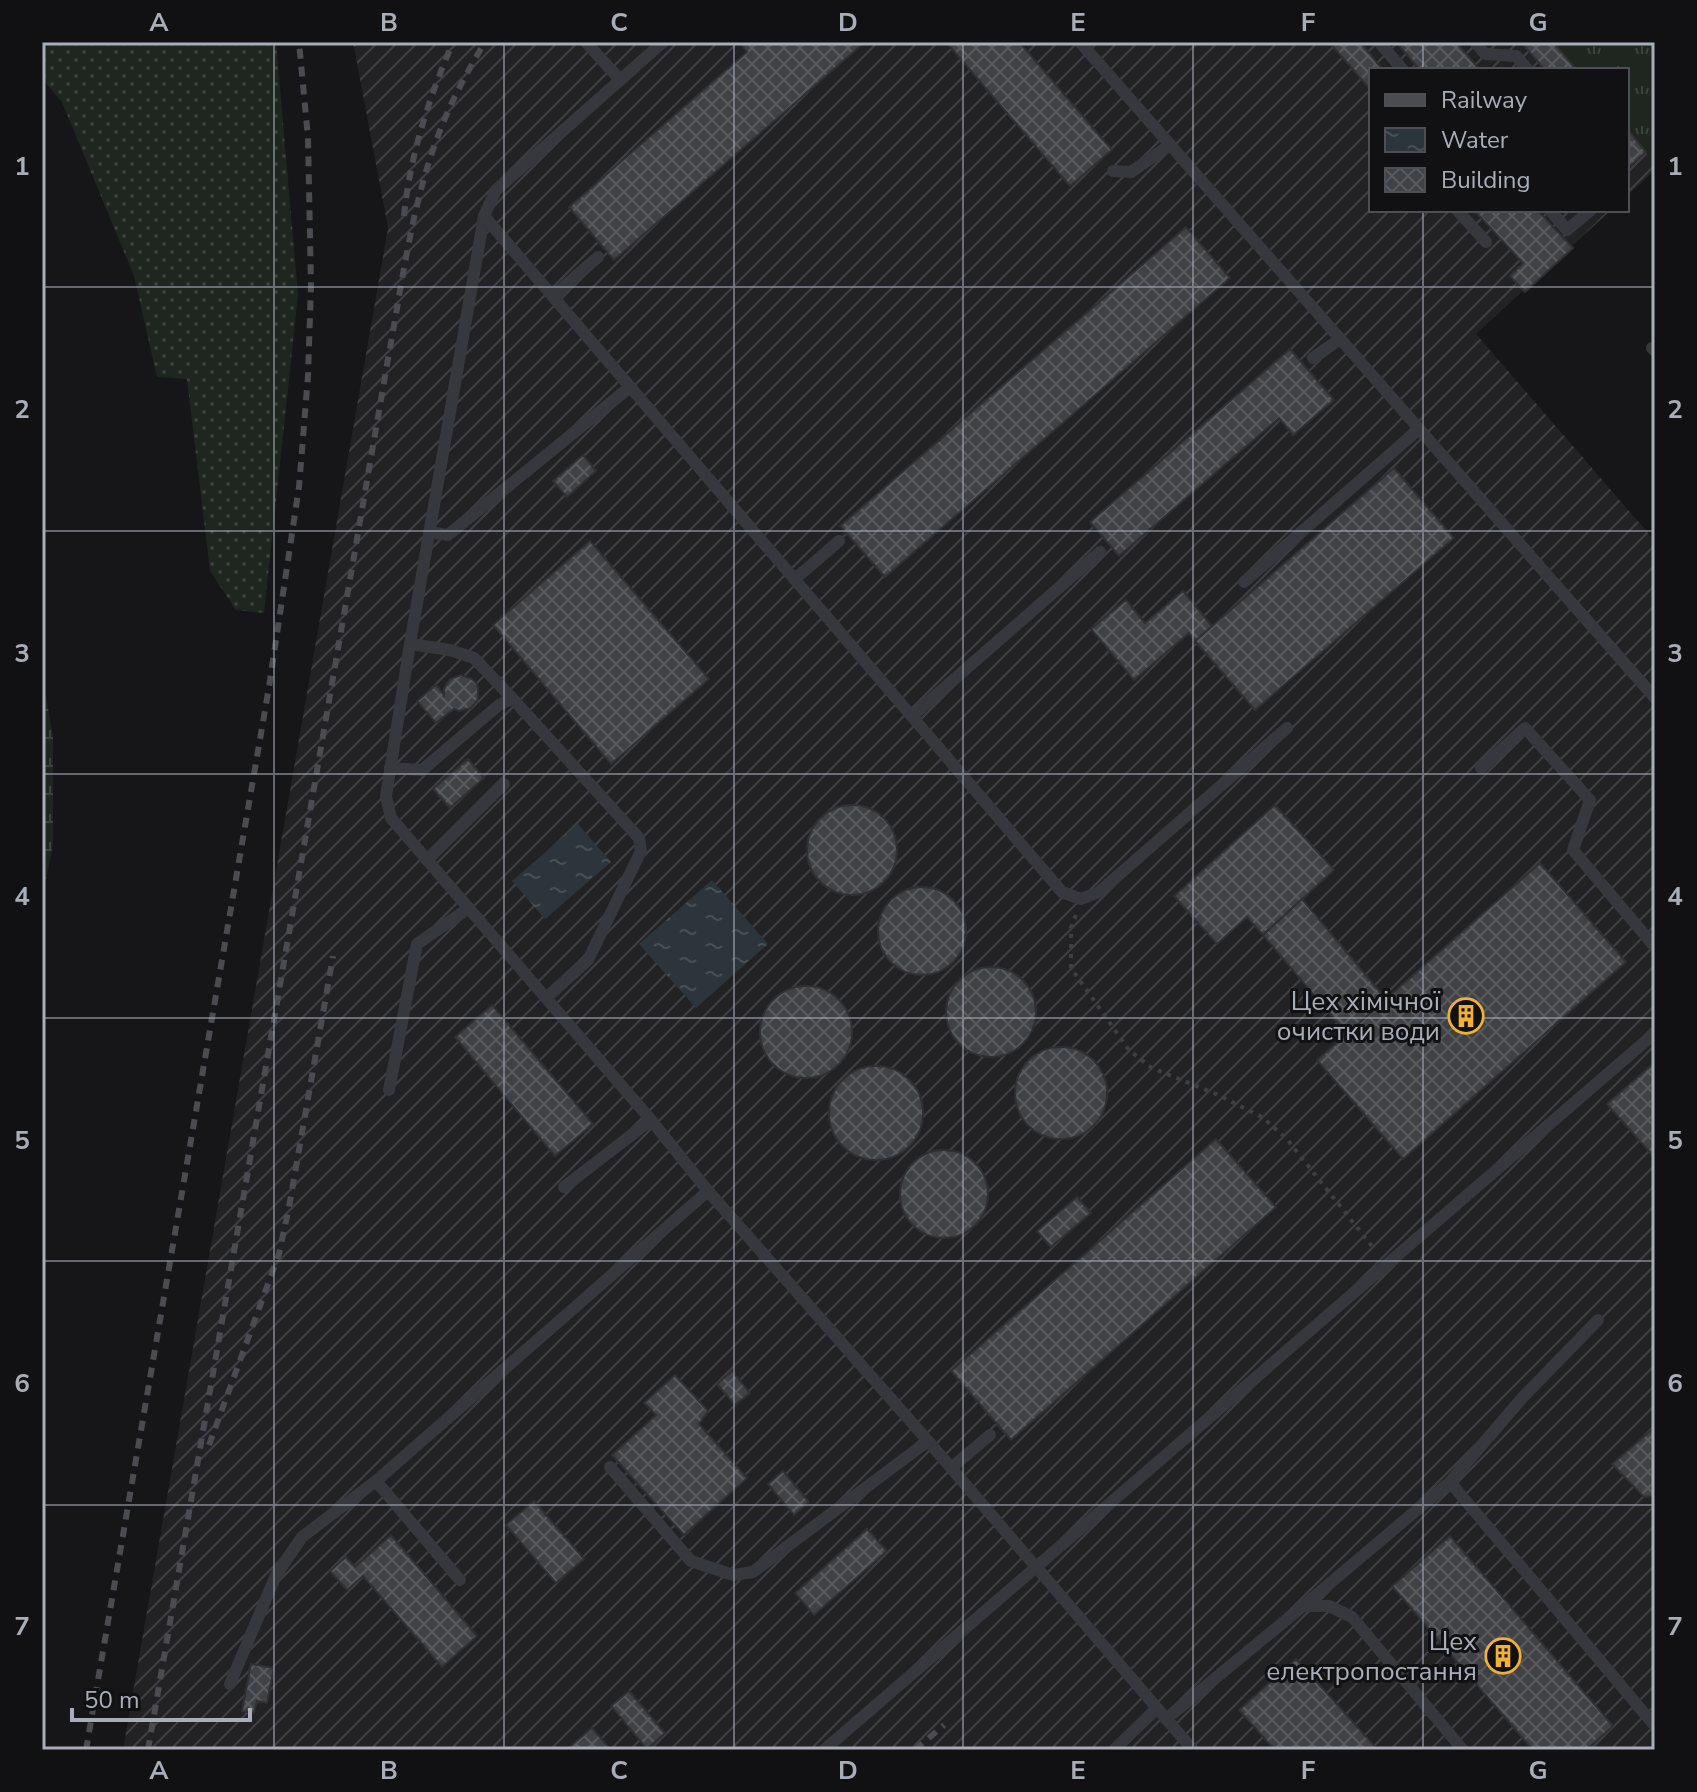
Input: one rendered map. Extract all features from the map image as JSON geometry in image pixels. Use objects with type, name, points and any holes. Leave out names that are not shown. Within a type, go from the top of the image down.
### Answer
[{"type":"lane","points":[[586,42],[620,80]]},
{"type":"lane","points":[[663,42],[496,190],[484,216],[390,768],[386,796],[391,818],[651,1120],[708,1191],[1193,1750]]},
{"type":"lane","points":[[1080,42],[1655,698]]},
{"type":"lane","points":[[1379,42],[1401,68]]},
{"type":"lane","points":[[1475,42],[1485,54],[1516,56],[1526,68]]},
{"type":"lane","points":[[1113,171],[1131,172],[1170,145]]},
{"type":"lane","points":[[1459,212],[1486,242]]},
{"type":"lane","points":[[1552,212],[1567,230],[1589,212]]},
{"type":"lane","points":[[484,216],[1062,892],[1081,899],[1099,892],[1287,728]]},
{"type":"lane","points":[[553,296],[598,257]]},
{"type":"lane","points":[[1313,358],[1340,339]]},
{"type":"lane","points":[[429,532],[448,535],[630,387]]},
{"type":"lane","points":[[1244,582],[1419,429]]},
{"type":"lane","points":[[795,579],[839,541]]},
{"type":"lane","points":[[912,716],[1100,552]]},
{"type":"lane","points":[[410,644],[450,650],[474,658],[639,838],[641,851],[588,960],[546,998]]},
{"type":"lane","points":[[390,768],[422,770],[499,705],[512,698]]},
{"type":"lane","points":[[1481,768],[1525,728],[1590,800],[1573,850],[1655,947]]},
{"type":"lane","points":[[427,860],[504,784]]},
{"type":"lane","points":[[389,1090],[417,944],[469,908]]},
{"type":"lane","points":[[824,1750],[1655,1033]]},
{"type":"lane","points":[[564,1187],[651,1120]]},
{"type":"lane","points":[[230,1684],[276,1575],[302,1537],[376,1481],[708,1191]]},
{"type":"lane","points":[[1114,1750],[1303,1606],[1450,1482],[1524,1396],[1598,1320]]},
{"type":"lane","points":[[951,1468],[990,1435]]},
{"type":"lane","points":[[610,1467],[691,1561],[733,1575],[753,1572],[928,1441]]},
{"type":"lane","points":[[376,1481],[460,1580]]},
{"type":"lane","points":[[1450,1482],[1655,1726]]},
{"type":"lane","points":[[1303,1606],[1329,1606],[1352,1617],[1463,1750]]},
{"type":"path","points":[[1081,899],[1071,927],[1071,968],[1129,1050],[1152,1068],[1262,1117],[1286,1138],[1387,1265]]},
{"type":"shaded area","points":[[353,42],[1553,42],[1575,68],[1369,68],[1369,212],[1609,212],[1476,334],[1655,541],[1655,1750],[123,1750],[388,228]]},
{"type":"shaded area","points":[[1629,132],[1655,163],[1655,170],[1629,194]]},
{"type":"green space","points":[[42,42],[276,42],[298,295],[264,613],[236,610],[210,571],[187,379],[157,377],[134,276],[62,102],[42,79]]},
{"type":"green space","points":[[1553,42],[1655,42],[1655,163],[1629,132],[1629,68],[1575,68]]},
{"type":"green space","points":[[42,673],[53,737],[53,844],[42,899]]},
{"type":"water","points":[[578,824],[611,862],[545,919],[512,881]]},
{"type":"water","points":[[712,880],[768,944],[696,1008],[639,944]]},
{"type":"building","points":[[739,42],[865,42],[614,260],[569,207],[747,52]]},
{"type":"building","points":[[946,42],[1019,42],[1112,150],[1070,186]]},
{"type":"building","points":[[1329,42],[1360,42],[1381,68],[1369,68],[1369,88]]},
{"type":"building","points":[[1396,42],[1456,42],[1478,68],[1418,68]]},
{"type":"building","points":[[1521,42],[1553,42],[1575,68],[1543,68]]},
{"type":"building","points":[[1629,131],[1646,152],[1629,167]]},
{"type":"building","points":[[1476,212],[1539,212],[1573,248],[1525,292],[1510,276],[1523,263]]},
{"type":"building","points":[[1186,227],[1230,278],[885,577],[840,526]]},
{"type":"building","points":[[1290,349],[1334,400],[1293,435],[1279,418],[1119,556],[1090,522]]},
{"type":"building","points":[[583,455],[596,471],[567,497],[553,481]]},
{"type":"building","points":[[1394,468],[1454,538],[1255,710],[1195,641]]},
{"type":"building","points":[[590,541],[709,679],[611,764],[493,625]]},
{"type":"building","points":[[1183,591],[1212,626],[1195,641],[1189,633],[1134,680],[1091,629],[1126,600],[1145,623]]},
{"type":"building","points":[[461,675],[476,683],[478,699],[471,708],[454,709],[436,723],[417,701],[436,685],[444,695],[450,679]]},
{"type":"building","points":[[468,759],[484,778],[450,808],[433,789]]},
{"type":"building","points":[[852,805],[869,808],[884,818],[894,833],[897,850],[894,867],[884,882],[869,892],[852,895],[835,892],[820,882],[810,867],[807,850],[810,833],[820,818],[835,808]]},
{"type":"building","points":[[1275,805],[1334,870],[1263,935],[1247,917],[1217,944],[1174,896]]},
{"type":"building","name":"Цех хімічної очистки води","points":[[1540,863],[1626,962],[1403,1159],[1317,1060]]},
{"type":"building","points":[[922,887],[939,891],[953,900],[962,914],[966,931],[962,948],[953,962],[939,971],[922,975],[905,971],[891,962],[882,948],[878,931],[882,914],[891,900],[905,891]]},
{"type":"building","points":[[1302,899],[1386,999],[1347,1034],[1263,935]]},
{"type":"building","points":[[991,967],[1008,970],[1023,980],[1033,995],[1036,1012],[1033,1029],[1023,1044],[1008,1054],[991,1057],[974,1054],[959,1044],[949,1029],[946,1012],[949,995],[959,980],[974,970]]},
{"type":"building","points":[[806,986],[824,989],[839,999],[849,1014],[852,1032],[849,1050],[839,1065],[824,1075],[806,1078],[788,1075],[773,1065],[763,1050],[760,1032],[763,1014],[773,999],[788,989]]},
{"type":"building","points":[[492,1005],[593,1124],[555,1156],[455,1037]]},
{"type":"building","points":[[1052,1047],[1070,1047],[1087,1054],[1100,1067],[1107,1093],[1100,1119],[1087,1132],[1070,1139],[1052,1139],[1035,1132],[1022,1119],[1015,1102],[1015,1084],[1022,1067],[1035,1054]]},
{"type":"building","points":[[1655,1062],[1655,1158],[1607,1104]]},
{"type":"building","points":[[876,1066],[894,1070],[909,1080],[919,1095],[923,1113],[919,1131],[909,1146],[894,1156],[876,1160],[858,1156],[843,1146],[833,1131],[829,1113],[833,1095],[843,1080],[858,1070]]},
{"type":"building","points":[[1216,1139],[1276,1207],[1011,1440],[951,1371]]},
{"type":"building","points":[[944,1150],[961,1154],[975,1163],[984,1177],[988,1194],[984,1211],[975,1225],[961,1234],[944,1238],[927,1234],[913,1225],[904,1211],[900,1194],[904,1177],[913,1163],[927,1154]]},
{"type":"building","points":[[1077,1197],[1091,1213],[1051,1247],[1037,1231]]},
{"type":"building","points":[[732,1371],[750,1393],[735,1405],[717,1384]]},
{"type":"building","points":[[675,1375],[708,1411],[699,1424],[747,1478],[684,1535],[612,1455],[656,1415],[644,1403]]},
{"type":"building","points":[[1655,1427],[1655,1496],[1644,1497],[1612,1464]]},
{"type":"building","points":[[783,1471],[809,1502],[794,1515],[768,1484]]},
{"type":"building","points":[[534,1501],[584,1559],[556,1583],[506,1525]]},
{"type":"building","points":[[867,1529],[887,1551],[814,1615],[795,1593]]},
{"type":"building","points":[[391,1535],[477,1636],[442,1667],[363,1576],[347,1590],[330,1571],[346,1557],[355,1567]]},
{"type":"building","name":"Цех електропостання","points":[[1450,1536],[1613,1726],[1586,1750],[1533,1750],[1392,1586]]},
{"type":"building","points":[[1296,1659],[1378,1750],[1275,1750],[1239,1710]]},
{"type":"building","points":[[251,1664],[274,1668],[267,1703],[257,1701],[254,1713],[242,1711]]},
{"type":"building","points":[[629,1691],[665,1733],[647,1749],[611,1706]]},
{"type":"building","points":[[592,1728],[611,1750],[566,1750]]},
{"type":"railway","points":[[86,1750],[269,687],[299,487],[311,286],[308,138],[299,42]]},
{"type":"railway","points":[[404,216],[422,127],[453,42]]},
{"type":"railway","points":[[148,1750],[408,246],[438,136],[459,88],[485,42]]},
{"type":"railway","points":[[209,1445],[279,1254],[333,956]]},
{"type":"railway","points":[[915,1750],[944,1725]]},
{"type":"place","name":"Цех хімічної очистки води","points":[[1466,1016]]},
{"type":"place","name":"Цех електропостання","points":[[1503,1656]]}]
